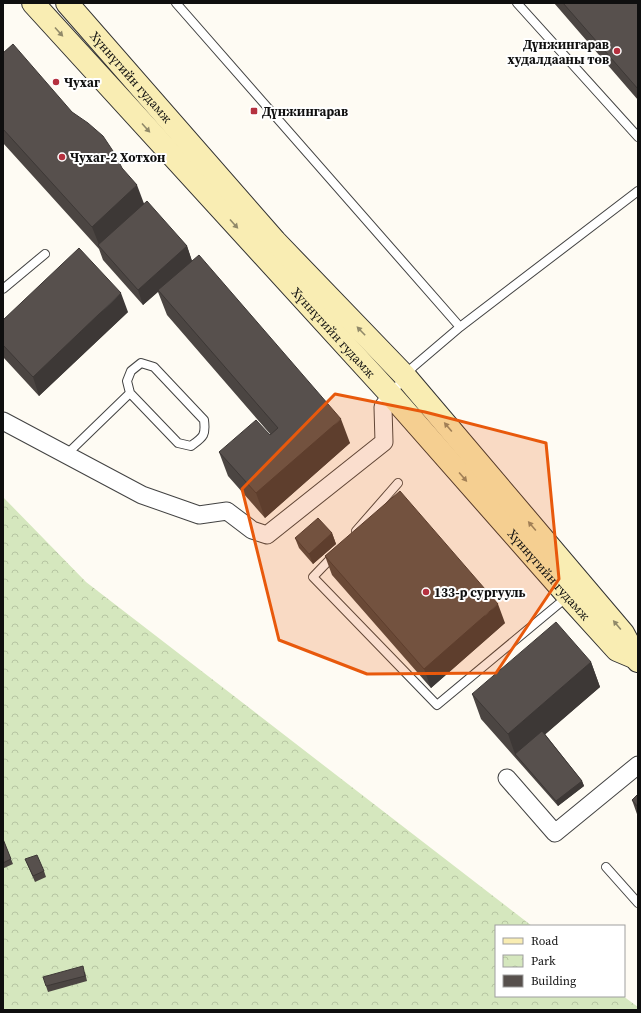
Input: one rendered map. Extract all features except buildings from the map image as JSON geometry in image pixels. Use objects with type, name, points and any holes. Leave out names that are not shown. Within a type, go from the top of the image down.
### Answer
[{"type":"main road","name":"Хүннүгийн гудамж","points":[[32,3],[391,395],[568,596],[618,650],[637,659]]},
{"type":"main road","name":"Хүннүгийн гудамж","points":[[66,3],[275,241],[405,376],[623,633],[637,659]]},
{"type":"street","points":[[3,421],[142,495],[199,515],[226,511],[252,530],[267,535],[384,442],[383,407],[391,395]]},
{"type":"street","points":[[507,778],[555,833],[638,765]]},
{"type":"lane","points":[[176,3],[460,328]]},
{"type":"lane","points":[[517,3],[638,137]]},
{"type":"lane","points":[[391,395],[405,376],[460,328],[638,191]]},
{"type":"lane","points":[[3,289],[45,254]]},
{"type":"lane","points":[[141,364],[154,367],[204,420],[206,431],[201,439],[191,446],[178,443],[130,393],[127,381],[132,371],[141,364]]},
{"type":"lane","points":[[66,455],[130,393]]},
{"type":"lane","points":[[350,538],[398,483]]},
{"type":"lane","points":[[340,549],[313,576],[438,705],[568,596]]},
{"type":"lane","points":[[606,867],[638,903]]},
{"type":"highlighted area","points":[[335,394],[425,412],[546,443],[559,579],[496,673],[367,674],[279,640],[242,489]]},
{"type":"green space","points":[[3,497],[86,582],[531,925],[495,925],[495,997],[624,997],[638,1007],[638,1010],[3,1010]]},
{"type":"place","name":"Дүнжингарав худалдааны төв","points":[[617,51]]},
{"type":"place","name":"Чухаг","points":[[56,82]]},
{"type":"place","name":"Дүнжингарав","points":[[254,111]]},
{"type":"place","name":"Чухаг-2 Хотхон","points":[[62,157]]},
{"type":"place","name":"133-р сургууль","points":[[426,592]]}]
